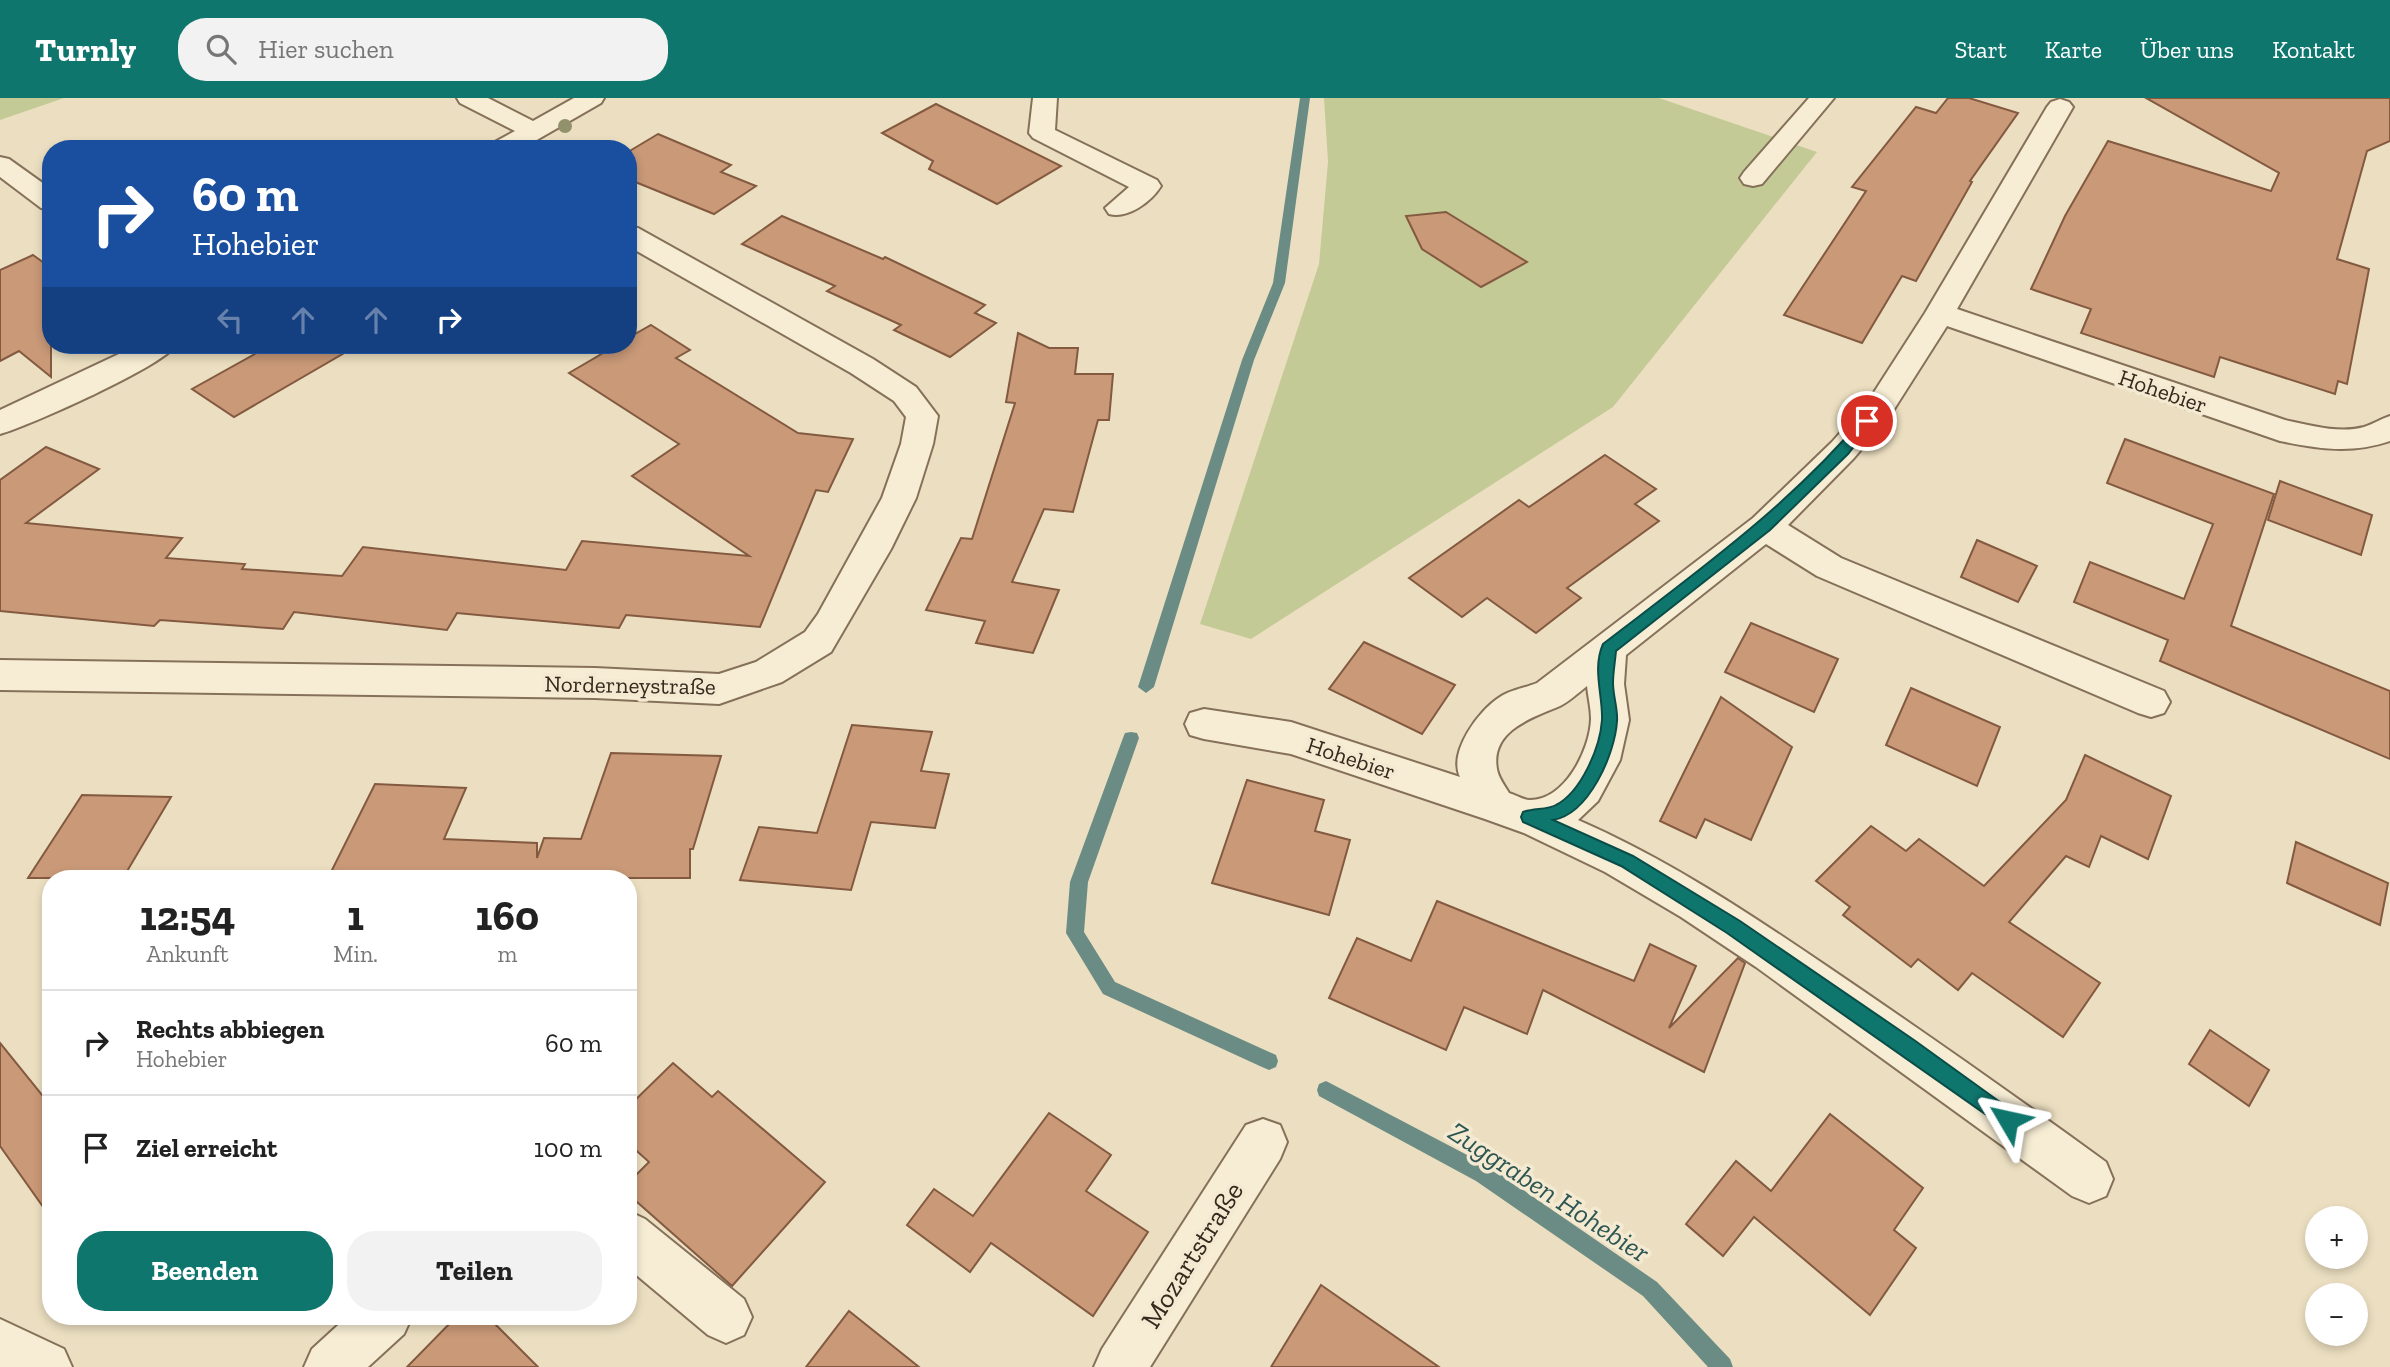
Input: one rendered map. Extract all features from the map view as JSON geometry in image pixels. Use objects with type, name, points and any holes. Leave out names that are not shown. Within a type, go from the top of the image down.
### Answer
[{"type":"street","points":[[469,98],[534,131]]},
{"type":"street","points":[[518,140],[592,98]]},
{"type":"street","points":[[1045,98],[1042,133],[1148,187],[1119,208]]},
{"type":"street","points":[[1753,178],[1822,98]]},
{"type":"street","points":[[1608,648],[1605,684],[1610,720],[1600,760],[1584,789],[1560,812],[1512,811],[1477,771],[1478,753],[1490,728],[1514,707],[1549,694],[1608,648],[1765,527],[1843,450],[1880,407],[1940,313],[2060,107]]},
{"type":"street","points":[[0,165],[42,195]]},
{"type":"street","name":"Norderneystraße","points":[[0,675],[596,683],[719,689],[769,672],[818,642],[831,624],[903,491],[919,446],[922,416],[905,394],[862,366],[637,239]]},
{"type":"street","name":"Hohebier","points":[[1940,313],[2280,430],[2319,438],[2351,439],[2380,434],[2390,427]]},
{"type":"street","points":[[0,423],[145,354]]},
{"type":"street","points":[[1765,527],[1829,567],[2151,702]]},
{"type":"street","name":"Hohebier","points":[[1204,724],[1291,738],[1512,811],[1627,861],[1734,927],[1907,1046],[2089,1179]]},
{"type":"street","name":"Mozartstraße","points":[[1120,1367],[1263,1142]]},
{"type":"street","points":[[637,1243],[726,1317]]},
{"type":"street","points":[[330,1367],[376,1325]]},
{"type":"street","points":[[0,1345],[46,1367]]},
{"type":"green space","points":[[0,98],[64,98],[0,120]]},
{"type":"green space","points":[[1324,98],[1659,98],[1817,152],[1613,407],[1251,639],[1200,624],[1319,264],[1328,162]]},
{"type":"building","points":[[1948,98],[1969,98],[2018,113],[1970,181],[1972,182],[1916,281],[1902,276],[1862,343],[1784,315],[1866,191],[1852,187],[1916,107],[1936,113]]},
{"type":"building","points":[[2146,98],[2390,98],[2390,141],[2367,151],[2337,259],[2369,269],[2347,384],[2338,381],[2335,394],[2220,357],[2214,377],[2081,333],[2091,309],[2031,289],[2065,216],[2108,141],[2271,191],[2279,173]]},
{"type":"building","points":[[936,104],[1061,166],[997,204],[929,169],[933,161],[882,133]]},
{"type":"building","points":[[658,134],[731,165],[721,172],[756,186],[714,214],[637,183],[637,147]]},
{"type":"building","points":[[1446,212],[1527,262],[1481,287],[1422,249],[1406,216]]},
{"type":"building","points":[[782,216],[883,259],[885,257],[985,305],[975,313],[996,323],[950,357],[894,330],[901,325],[827,291],[835,286],[742,244]]},
{"type":"building","points":[[33,255],[42,262],[42,354],[51,354],[51,377],[19,351],[0,361],[0,270]]},
{"type":"building","points":[[651,325],[690,350],[676,358],[798,433],[853,439],[828,492],[816,490],[760,627],[626,615],[619,628],[457,613],[447,630],[294,612],[283,629],[160,620],[154,626],[0,611],[0,480],[46,447],[99,469],[26,523],[182,538],[166,558],[245,564],[242,569],[342,576],[363,547],[566,570],[582,541],[749,556],[632,476],[679,444],[569,373],[602,354],[637,354],[637,333]]},
{"type":"building","points":[[1018,333],[1049,348],[1078,348],[1075,374],[1113,374],[1109,420],[1098,420],[1073,512],[1044,509],[1012,582],[1059,590],[1033,653],[976,643],[985,621],[926,610],[961,538],[972,539],[1015,403],[1006,402]]},
{"type":"building","points":[[255,354],[342,354],[234,417],[192,389]]},
{"type":"building","points":[[2125,439],[2274,494],[2231,626],[2390,691],[2390,759],[2160,661],[2168,640],[2074,602],[2090,562],[2184,599],[2213,524],[2107,483]]},
{"type":"building","points":[[1605,455],[1656,489],[1635,504],[1659,521],[1567,588],[1581,598],[1536,633],[1487,598],[1462,617],[1409,578],[1519,500],[1529,507]]},
{"type":"building","points":[[2280,481],[2372,515],[2361,555],[2268,520]]},
{"type":"building","points":[[1977,540],[2037,566],[2018,602],[1961,577]]},
{"type":"building","points":[[1751,623],[1838,659],[1814,712],[1725,672]]},
{"type":"building","points":[[1364,642],[1455,685],[1422,734],[1329,689]]},
{"type":"building","points":[[1911,688],[2000,727],[1977,786],[1886,745]]},
{"type":"building","points":[[1721,697],[1792,747],[1751,840],[1705,819],[1696,838],[1660,821]]},
{"type":"building","points":[[852,725],[932,732],[921,771],[949,774],[935,828],[871,822],[851,890],[740,880],[759,827],[817,833]]},
{"type":"building","points":[[611,753],[721,756],[693,849],[690,849],[690,878],[637,878],[637,870],[332,870],[375,784],[466,788],[444,839],[537,843],[537,858],[544,838],[581,839]]},
{"type":"building","points":[[2085,755],[2171,796],[2148,859],[2101,836],[2089,867],[2066,856],[2009,922],[2100,983],[2063,1037],[1972,973],[1958,990],[1918,959],[1911,967],[1843,915],[1850,907],[1816,881],[1871,826],[1906,851],[1919,839],[1984,886],[2066,800]]},
{"type":"building","points":[[1247,780],[1324,800],[1315,831],[1350,840],[1329,915],[1212,883]]},
{"type":"building","points":[[82,795],[171,797],[128,870],[42,870],[42,878],[28,878]]},
{"type":"building","points":[[2296,842],[2388,883],[2380,925],[2287,883]]},
{"type":"building","points":[[1437,901],[1634,981],[1650,944],[1696,966],[1669,1028],[1738,958],[1745,963],[1704,1072],[1543,990],[1527,1034],[1464,1007],[1446,1050],[1329,998],[1357,938],[1411,961]]},
{"type":"building","points":[[2210,1030],[2269,1070],[2249,1106],[2189,1064]]},
{"type":"building","points":[[0,1043],[42,1095],[42,1205],[0,1146]]},
{"type":"building","points":[[673,1063],[712,1097],[718,1091],[825,1182],[732,1286],[637,1202],[637,1174],[649,1162],[637,1151],[637,1098]]},
{"type":"building","points":[[1049,1113],[1111,1155],[1086,1191],[1148,1232],[1093,1316],[991,1243],[970,1272],[907,1225],[934,1189],[973,1216]]},
{"type":"building","points":[[1830,1114],[1923,1188],[1894,1230],[1916,1248],[1870,1315],[1754,1217],[1723,1256],[1686,1224],[1736,1161],[1771,1191]]},
{"type":"building","points":[[1321,1285],[1439,1367],[1271,1367]]},
{"type":"building","points":[[849,1311],[919,1367],[806,1367]]},
{"type":"building","points":[[448,1325],[496,1325],[538,1367],[407,1367]]},
{"type":"waterway","points":[[1146,687],[1248,360],[1279,283],[1305,98]]},
{"type":"waterway","points":[[1131,738],[1079,882],[1075,933],[1109,988],[1269,1061]]},
{"type":"waterway","name":"Zuggraben Hohebier","points":[[1326,1090],[1483,1174],[1650,1289],[1722,1367]]},
{"type":"route","points":[[1867,421],[1843,450],[1765,527],[1608,648],[1605,684],[1610,720],[1600,760],[1584,789],[1560,812],[1529,817],[1627,861],[1734,927],[1907,1046],[2008,1120]]}]
